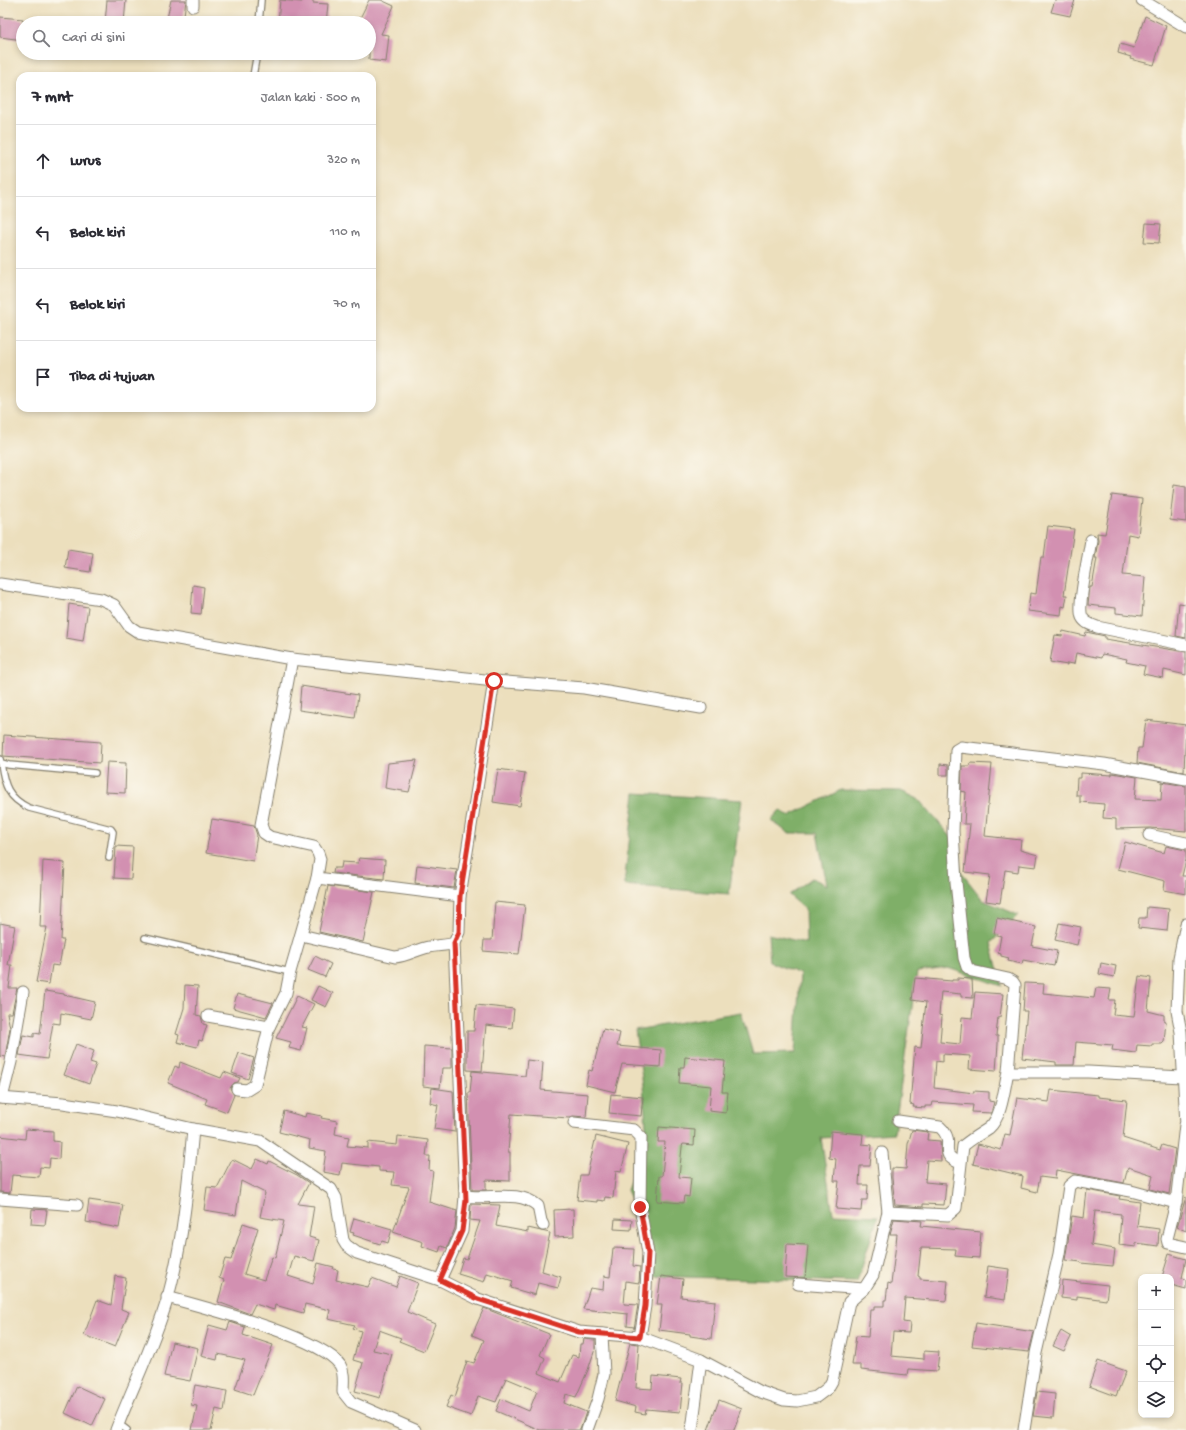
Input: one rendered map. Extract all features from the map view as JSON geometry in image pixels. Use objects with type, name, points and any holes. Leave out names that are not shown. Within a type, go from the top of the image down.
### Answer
[{"type":"street","points":[[1142,0],[1186,27]]},
{"type":"street","points":[[1091,540],[1080,606],[1082,617],[1088,624],[1186,645]]},
{"type":"street","points":[[0,584],[101,599],[114,605],[129,626],[138,632],[292,659],[494,681],[584,688],[701,708]]},
{"type":"street","points":[[237,1089],[247,1090],[255,1085],[268,1027],[286,993],[290,972],[317,878],[320,859],[318,852],[314,847],[270,837],[264,833],[261,825],[292,659]]},
{"type":"street","points":[[440,1280],[462,1231],[465,1196],[454,943],[459,932],[460,896],[494,681]]},
{"type":"street","points":[[888,1212],[948,1215],[953,1212],[956,1208],[960,1163],[964,1146],[976,1135],[989,1127],[997,1116],[1008,1072],[1016,985],[1008,979],[972,970],[967,967],[964,958],[956,882],[953,832],[956,750],[962,747],[1096,763],[1186,779]]},
{"type":"street","points":[[1149,835],[1186,843]]},
{"type":"street","points":[[317,878],[460,896]]},
{"type":"street","points":[[1186,924],[1177,1011],[1182,1039],[1182,1077],[1186,1125],[1176,1203],[1167,1239],[1170,1244],[1186,1247]]},
{"type":"street","points":[[301,935],[396,957],[404,956],[430,947],[454,943]]},
{"type":"street","points":[[23,992],[11,1062],[1,1098],[63,1102],[117,1111],[193,1129],[260,1141],[331,1189],[336,1198],[343,1240],[351,1250],[440,1280],[478,1299],[579,1332],[640,1337],[701,1360],[761,1392],[784,1400],[797,1401],[816,1397],[828,1388],[835,1373],[849,1302],[864,1289],[874,1270],[888,1212],[882,1153]]},
{"type":"street","points":[[208,1016],[268,1027]]},
{"type":"street","points":[[1008,1072],[1088,1072],[1182,1077]]},
{"type":"street","points":[[898,1121],[940,1127],[948,1137],[948,1156],[950,1159],[960,1163]]},
{"type":"street","points":[[574,1123],[634,1130],[640,1137],[640,1207],[648,1253],[645,1306],[640,1337]]},
{"type":"street","points":[[121,1428],[168,1298],[184,1210],[193,1129]]},
{"type":"street","points":[[1024,1430],[1036,1353],[1059,1254],[1069,1186],[1075,1181],[1131,1191],[1176,1203]]},
{"type":"street","points":[[465,1196],[513,1197],[527,1200],[538,1206],[541,1221],[544,1225]]},
{"type":"street","points":[[0,1199],[77,1205]]},
{"type":"street","points":[[798,1284],[864,1289]]},
{"type":"street","points":[[168,1298],[224,1313],[277,1331],[324,1351],[340,1365],[343,1372],[343,1392],[352,1402],[415,1430]]},
{"type":"street","points":[[587,1430],[598,1399],[604,1374],[605,1362],[602,1334]]},
{"type":"street","points":[[692,1430],[701,1360]]},
{"type":"lane","points":[[260,16],[261,0]]},
{"type":"lane","points":[[255,72],[256,60]]},
{"type":"lane","points":[[95,773],[0,761],[8,792],[17,803],[29,808],[111,828],[113,832],[109,858]]},
{"type":"lane","points":[[145,938],[290,972]]},
{"type":"green space","points":[[841,790],[901,791],[918,799],[954,840],[961,872],[983,900],[1018,915],[991,943],[1002,986],[948,968],[917,972],[894,1133],[821,1138],[833,1214],[878,1216],[857,1282],[650,1276],[649,1239],[627,1190],[647,1141],[643,1085],[635,1030],[741,1012],[753,1054],[795,1053],[800,974],[770,962],[768,934],[806,943],[805,909],[789,895],[812,878],[827,885],[817,833],[788,833],[771,820],[780,810],[789,816]]},
{"type":"green space","points":[[635,793],[742,800],[729,894],[624,885]]},
{"type":"building","points":[[107,0],[126,0],[125,16],[106,16]]},
{"type":"building","points":[[171,0],[186,0],[184,16],[168,16]]},
{"type":"building","points":[[280,0],[302,2],[302,0],[313,0],[313,3],[328,4],[327,16],[279,16]]},
{"type":"building","points":[[369,0],[381,0],[394,6],[381,34],[389,35],[386,62],[369,60],[376,60],[376,16],[361,16]]},
{"type":"building","points":[[1055,0],[1075,0],[1070,16],[1051,12]]},
{"type":"building","points":[[1145,16],[1166,26],[1154,65],[1130,59],[1131,57],[1118,53],[1120,44],[1134,48]]},
{"type":"building","points":[[0,17],[16,18],[16,39],[0,37]]},
{"type":"building","points":[[1146,223],[1161,224],[1159,243],[1144,242]]},
{"type":"building","points":[[1174,485],[1186,487],[1186,522],[1170,520]]},
{"type":"building","points":[[1112,495],[1142,499],[1138,536],[1128,534],[1123,575],[1145,577],[1142,616],[1116,613],[1116,608],[1088,605],[1090,587],[1092,587],[1097,558],[1095,558],[1098,541],[1097,533],[1105,534]]},
{"type":"building","points":[[1048,526],[1074,529],[1064,595],[1067,595],[1065,607],[1062,606],[1061,615],[1028,611],[1030,593],[1036,594],[1041,557],[1044,557]]},
{"type":"building","points":[[68,549],[93,553],[90,572],[65,568]]},
{"type":"building","points":[[193,585],[204,587],[201,614],[191,613]]},
{"type":"building","points":[[1179,603],[1186,604],[1186,638],[1176,636]]},
{"type":"building","points":[[69,604],[88,607],[83,641],[66,638]]},
{"type":"building","points":[[1063,631],[1085,636],[1086,632],[1105,636],[1105,639],[1186,652],[1186,675],[1164,670],[1163,678],[1143,674],[1145,666],[1126,662],[1127,659],[1102,654],[1101,658],[1076,653],[1074,664],[1067,663],[1067,665],[1050,662],[1055,635],[1062,636]]},
{"type":"building","points":[[301,686],[358,695],[355,718],[299,710]]},
{"type":"building","points":[[1146,720],[1186,725],[1184,772],[1137,763],[1138,748],[1142,748]]},
{"type":"building","points":[[4,735],[101,742],[100,763],[3,756]]},
{"type":"building","points":[[417,760],[409,792],[385,788],[388,763]]},
{"type":"building","points":[[107,762],[126,763],[125,793],[105,792]]},
{"type":"building","points":[[970,763],[992,764],[985,836],[1021,840],[1020,850],[1038,855],[1036,867],[1019,865],[1018,872],[1005,870],[1000,903],[986,901],[990,875],[965,872],[970,824],[964,824],[966,792],[961,791],[962,766],[969,766]]},
{"type":"building","points":[[940,764],[948,765],[948,775],[940,775]]},
{"type":"building","points":[[498,769],[525,773],[520,806],[493,802]]},
{"type":"building","points":[[1081,773],[1112,775],[1112,773],[1137,777],[1135,799],[1161,800],[1162,782],[1186,786],[1186,831],[1150,828],[1116,829],[1116,819],[1103,818],[1104,804],[1080,802],[1080,795],[1076,795],[1077,778],[1081,778]]},
{"type":"building","points":[[212,819],[254,826],[257,835],[253,861],[206,853]]},
{"type":"building","points":[[1125,842],[1164,853],[1166,846],[1186,850],[1186,860],[1182,876],[1186,876],[1186,894],[1164,890],[1165,881],[1118,869]]},
{"type":"building","points":[[116,846],[133,847],[131,879],[114,878]]},
{"type":"building","points":[[359,858],[385,860],[384,879],[333,873],[334,868],[341,868],[342,862],[358,863]]},
{"type":"building","points":[[43,861],[65,863],[61,940],[64,940],[59,966],[52,965],[49,984],[36,982],[47,927],[40,927]]},
{"type":"building","points":[[417,865],[457,870],[454,888],[415,883]]},
{"type":"building","points":[[328,886],[374,892],[363,942],[319,932]]},
{"type":"building","points":[[495,902],[525,905],[519,954],[483,951],[484,940],[492,940]]},
{"type":"building","points":[[1147,907],[1169,909],[1167,931],[1138,928],[1139,918],[1146,918]]},
{"type":"building","points":[[997,918],[1036,927],[1032,946],[1057,951],[1054,966],[1023,960],[1022,964],[1008,961],[1009,958],[1001,956],[1001,954],[998,953],[1001,936],[994,934]]},
{"type":"building","points":[[0,923],[15,926],[8,965],[12,965],[9,988],[17,988],[12,1013],[7,1013],[10,1028],[5,1057],[0,1056]]},
{"type":"building","points":[[1059,923],[1081,927],[1077,945],[1055,940]]},
{"type":"building","points":[[315,956],[331,964],[325,977],[308,970]]},
{"type":"building","points":[[1101,963],[1116,966],[1114,977],[1099,974]]},
{"type":"building","points":[[1139,976],[1151,978],[1148,1011],[1164,1015],[1164,1020],[1166,1021],[1164,1042],[1162,1044],[1152,1044],[1152,1046],[1137,1045],[1136,1053],[1112,1050],[1113,1045],[1076,1042],[1074,1065],[1056,1065],[1056,1062],[1022,1058],[1027,1011],[1023,1011],[1025,983],[1044,984],[1043,993],[1094,998],[1096,988],[1111,989],[1109,1000],[1115,1000],[1113,1015],[1134,1017]]},
{"type":"building","points":[[915,978],[952,981],[958,980],[958,978],[972,979],[973,998],[961,997],[961,994],[941,992],[939,1015],[942,1016],[940,1042],[960,1044],[962,1017],[972,1018],[975,992],[1003,994],[996,1036],[998,1036],[998,1044],[996,1071],[969,1069],[970,1056],[943,1054],[943,1062],[936,1061],[934,1088],[974,1093],[974,1091],[989,1092],[989,1101],[994,1102],[991,1113],[972,1112],[973,1105],[933,1102],[932,1106],[925,1106],[925,1108],[913,1107],[914,1105],[910,1104],[915,1047],[921,1048],[926,1002],[912,1000]]},
{"type":"building","points":[[185,985],[198,986],[196,1015],[201,1016],[203,1024],[207,1025],[202,1041],[199,1040],[197,1047],[177,1042],[179,1035],[176,1034],[184,1008]]},
{"type":"building","points":[[318,986],[333,993],[326,1007],[311,1000]]},
{"type":"building","points":[[45,991],[95,1002],[91,1019],[61,1013],[60,1024],[53,1023],[47,1059],[19,1055],[23,1035],[34,1037],[34,1033],[40,1034]]},
{"type":"building","points":[[237,994],[273,1003],[266,1017],[233,1008]]},
{"type":"building","points":[[297,996],[314,1004],[302,1027],[307,1028],[301,1051],[289,1048],[291,1042],[276,1038]]},
{"type":"building","points":[[476,1005],[514,1009],[512,1028],[486,1025],[482,1071],[467,1070],[467,1031],[474,1031]]},
{"type":"building","points":[[603,1029],[620,1033],[617,1046],[661,1050],[660,1067],[622,1064],[615,1092],[586,1085],[589,1070],[592,1071]]},
{"type":"building","points":[[76,1044],[94,1051],[90,1062],[96,1064],[89,1084],[64,1075]]},
{"type":"building","points":[[424,1046],[452,1048],[452,1068],[442,1068],[440,1088],[423,1086]]},
{"type":"building","points":[[239,1053],[254,1058],[248,1079],[232,1073]]},
{"type":"building","points":[[685,1057],[725,1061],[722,1092],[728,1092],[726,1113],[709,1111],[711,1086],[679,1083],[680,1067],[684,1067]]},
{"type":"building","points":[[527,1060],[543,1062],[541,1090],[588,1094],[586,1117],[573,1116],[569,1118],[511,1114],[508,1152],[510,1152],[510,1181],[486,1180],[486,1190],[472,1190],[468,1093],[470,1093],[472,1071],[525,1076]]},
{"type":"building","points":[[180,1062],[221,1078],[224,1072],[240,1078],[238,1082],[234,1083],[230,1088],[234,1095],[227,1112],[205,1104],[207,1099],[168,1083],[175,1066],[179,1068]]},
{"type":"building","points":[[432,1088],[453,1091],[455,1132],[434,1129],[438,1105],[430,1103]]},
{"type":"building","points":[[1051,1090],[1127,1100],[1123,1138],[1160,1150],[1162,1145],[1175,1149],[1169,1194],[1150,1189],[1153,1175],[1128,1167],[1124,1183],[1056,1170],[1055,1179],[1040,1177],[1037,1192],[1021,1188],[1023,1176],[973,1164],[978,1144],[1001,1150],[1005,1134],[1010,1135],[1017,1098],[1049,1102]]},
{"type":"building","points":[[611,1094],[643,1097],[641,1116],[609,1113]]},
{"type":"building","points":[[284,1111],[305,1117],[306,1113],[322,1116],[321,1118],[337,1121],[335,1134],[349,1137],[347,1146],[368,1148],[368,1142],[397,1145],[398,1136],[428,1140],[426,1156],[430,1156],[429,1170],[433,1171],[429,1202],[457,1211],[455,1228],[447,1248],[441,1246],[439,1252],[422,1246],[423,1242],[393,1232],[409,1187],[392,1185],[394,1172],[379,1171],[379,1167],[342,1163],[340,1175],[323,1172],[326,1151],[309,1148],[310,1140],[279,1132]]},
{"type":"building","points":[[659,1127],[695,1130],[694,1145],[683,1144],[682,1147],[679,1177],[691,1178],[689,1197],[684,1196],[683,1203],[657,1201],[659,1176],[662,1176],[665,1142],[658,1142]]},
{"type":"building","points":[[26,1129],[53,1131],[53,1141],[60,1142],[59,1159],[50,1158],[49,1168],[40,1167],[39,1177],[12,1175],[10,1193],[0,1192],[0,1136],[25,1139]]},
{"type":"building","points":[[912,1130],[928,1132],[927,1140],[940,1141],[941,1161],[927,1160],[925,1182],[946,1184],[944,1205],[923,1204],[923,1207],[895,1205],[892,1168],[906,1169],[908,1144]]},
{"type":"building","points":[[831,1131],[863,1134],[862,1144],[872,1145],[870,1166],[860,1166],[859,1185],[868,1185],[867,1200],[862,1200],[861,1211],[836,1209],[839,1181],[834,1181],[836,1159],[829,1158]]},
{"type":"building","points":[[596,1136],[628,1144],[621,1172],[616,1171],[613,1198],[605,1197],[604,1201],[597,1200],[597,1202],[577,1200],[580,1175],[587,1175]]},
{"type":"building","points":[[232,1159],[252,1169],[257,1159],[268,1164],[269,1161],[297,1175],[309,1183],[298,1204],[314,1206],[309,1237],[319,1240],[314,1261],[294,1256],[288,1276],[313,1284],[318,1263],[334,1267],[333,1269],[338,1270],[336,1280],[368,1287],[372,1278],[396,1287],[400,1276],[418,1283],[407,1312],[435,1324],[424,1351],[399,1341],[401,1338],[379,1330],[373,1350],[392,1354],[380,1398],[355,1391],[363,1363],[353,1360],[361,1331],[353,1328],[355,1325],[328,1319],[330,1310],[305,1304],[303,1313],[275,1305],[274,1310],[255,1304],[250,1314],[218,1302],[224,1280],[219,1278],[225,1259],[231,1260],[243,1223],[258,1228],[244,1274],[264,1280],[272,1257],[275,1258],[284,1221],[260,1217],[265,1193],[241,1181],[236,1215],[204,1210],[207,1187],[217,1188]]},
{"type":"building","points":[[1087,1190],[1120,1196],[1119,1199],[1140,1202],[1137,1226],[1159,1229],[1158,1246],[1136,1243],[1136,1247],[1119,1245],[1121,1214],[1095,1211],[1091,1245],[1115,1249],[1113,1266],[1065,1260],[1072,1216],[1084,1218]]},
{"type":"building","points":[[1186,1197],[1186,1231],[1177,1227]]},
{"type":"building","points":[[89,1200],[123,1205],[119,1228],[86,1222]]},
{"type":"building","points":[[471,1204],[500,1205],[496,1226],[528,1232],[528,1228],[550,1233],[542,1271],[561,1277],[558,1288],[538,1283],[535,1295],[511,1288],[513,1281],[487,1273],[484,1282],[458,1274],[463,1258],[467,1259],[480,1221],[470,1220]]},
{"type":"building","points":[[32,1209],[47,1210],[45,1225],[31,1224]]},
{"type":"building","points":[[573,1209],[574,1236],[555,1237],[554,1210]]},
{"type":"building","points":[[354,1218],[392,1229],[388,1243],[382,1241],[380,1244],[353,1235],[354,1233],[350,1232]]},
{"type":"building","points":[[615,1219],[632,1220],[631,1230],[614,1229]]},
{"type":"building","points":[[894,1219],[922,1221],[921,1226],[981,1232],[979,1258],[955,1256],[956,1249],[921,1248],[918,1276],[920,1279],[948,1281],[946,1301],[905,1298],[903,1322],[910,1323],[909,1333],[893,1332],[891,1356],[924,1359],[924,1351],[939,1352],[937,1371],[908,1369],[907,1375],[861,1370],[861,1365],[852,1365],[856,1336],[868,1337],[870,1310],[874,1310],[874,1306],[884,1306],[888,1283],[891,1284],[897,1234],[890,1234]]},
{"type":"building","points":[[787,1244],[808,1245],[805,1278],[785,1277]]},
{"type":"building","points":[[613,1248],[634,1249],[633,1266],[640,1267],[639,1283],[626,1281],[624,1304],[638,1305],[634,1329],[634,1327],[627,1326],[628,1314],[583,1309],[590,1288],[603,1290],[604,1276],[610,1277]]},
{"type":"building","points":[[1169,1254],[1186,1259],[1182,1278],[1186,1279],[1186,1289],[1174,1286],[1174,1274],[1163,1274]]},
{"type":"building","points":[[988,1266],[1009,1269],[1005,1300],[984,1297]]},
{"type":"building","points":[[115,1276],[126,1278],[121,1309],[129,1312],[115,1347],[84,1335],[97,1300],[111,1305]]},
{"type":"building","points":[[661,1276],[683,1279],[681,1297],[715,1301],[711,1339],[690,1336],[690,1334],[659,1330],[662,1305],[657,1305]]},
{"type":"building","points":[[1062,1280],[1108,1285],[1106,1300],[1077,1296],[1077,1300],[1061,1298]]},
{"type":"building","points":[[484,1308],[549,1334],[540,1355],[545,1358],[539,1373],[560,1382],[572,1355],[579,1357],[580,1344],[583,1344],[584,1339],[595,1340],[595,1349],[588,1370],[576,1397],[566,1394],[564,1403],[586,1412],[580,1430],[540,1430],[496,1411],[501,1399],[529,1411],[537,1391],[506,1378],[496,1402],[478,1396],[471,1416],[446,1407],[451,1395],[455,1397],[467,1361],[474,1363],[484,1340],[472,1335]]},
{"type":"building","points":[[230,1322],[245,1327],[243,1335],[273,1345],[253,1395],[235,1389],[245,1360],[218,1354],[217,1360],[201,1356],[209,1325],[227,1330]]},
{"type":"building","points":[[976,1323],[1034,1332],[1029,1352],[972,1346]]},
{"type":"building","points":[[1061,1331],[1071,1337],[1064,1351],[1053,1346]]},
{"type":"building","points":[[172,1342],[198,1348],[190,1381],[164,1376]]},
{"type":"building","points":[[630,1343],[639,1344],[636,1388],[652,1389],[653,1376],[681,1379],[680,1383],[683,1383],[680,1412],[646,1409],[645,1414],[635,1412],[636,1407],[615,1401]]},
{"type":"building","points":[[1098,1361],[1126,1371],[1116,1396],[1089,1386]]},
{"type":"building","points":[[195,1385],[227,1391],[224,1411],[216,1409],[211,1430],[192,1430],[197,1406],[191,1405]]},
{"type":"building","points":[[77,1386],[105,1399],[92,1426],[65,1413]]},
{"type":"building","points":[[1037,1392],[1055,1394],[1053,1418],[1033,1416]]},
{"type":"building","points":[[719,1400],[742,1409],[734,1430],[708,1430]]},
{"type":"route","points":[[494,681],[460,896],[459,932],[454,943],[466,1200],[464,1223],[462,1231],[440,1280],[478,1299],[579,1332],[640,1337],[645,1306],[648,1253],[640,1207]]}]
